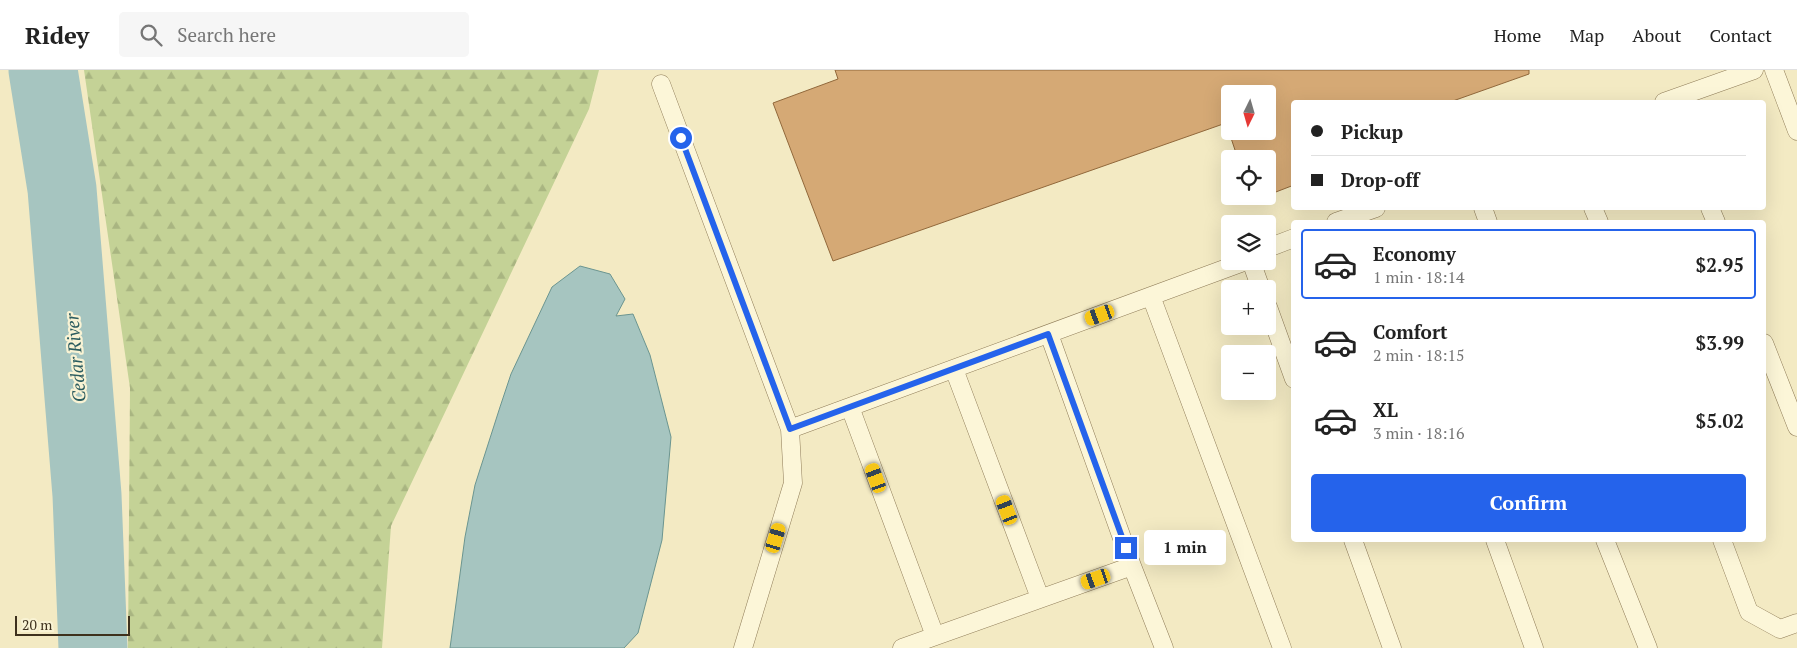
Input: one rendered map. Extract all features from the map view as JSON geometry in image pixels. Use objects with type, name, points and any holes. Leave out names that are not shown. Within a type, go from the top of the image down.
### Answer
[{"type":"lane","points":[[1672,100],[1754,70]]},
{"type":"lane","points":[[1774,70],[1797,131]]},
{"type":"lane","points":[[661,84],[790,429],[793,483],[743,648]]},
{"type":"lane","points":[[1345,220],[1375,213]]},
{"type":"lane","points":[[1276,245],[1291,239]]},
{"type":"lane","points":[[790,429],[1222,270]]},
{"type":"lane","points":[[1152,296],[1282,648]]},
{"type":"lane","points":[[1276,329],[1291,371]]},
{"type":"lane","points":[[1048,334],[1132,566],[1164,648]]},
{"type":"lane","points":[[1766,349],[1797,427]]},
{"type":"lane","points":[[954,369],[1040,598]]},
{"type":"lane","points":[[850,407],[935,636]]},
{"type":"lane","points":[[1353,542],[1392,648]]},
{"type":"lane","points":[[1496,542],[1534,648]]},
{"type":"lane","points":[[1606,542],[1648,648]]},
{"type":"lane","points":[[1723,542],[1749,612],[1780,629],[1797,622]]},
{"type":"lane","points":[[902,648],[1132,566]]},
{"type":"green space","points":[[84,70],[599,70],[589,109],[391,526],[382,648],[128,648],[130,388]]},
{"type":"water","points":[[580,266],[610,274],[625,299],[616,316],[633,314],[650,355],[671,437],[662,540],[638,633],[624,648],[450,648],[465,537],[475,485],[511,374],[552,287]]},
{"type":"building","points":[[835,70],[1529,70],[1529,74],[1456,100],[1291,100],[1291,186],[1276,192],[1276,150],[1235,150],[1232,140],[1276,140],[1276,85],[1221,85],[1221,125],[833,261],[773,103],[838,79]]},
{"type":"waterway","name":"Cedar River","points":[[43,70],[62,189],[87,495],[93,648]]},
{"type":"route","points":[[681,138],[790,429],[1048,334],[1126,548]]}]
